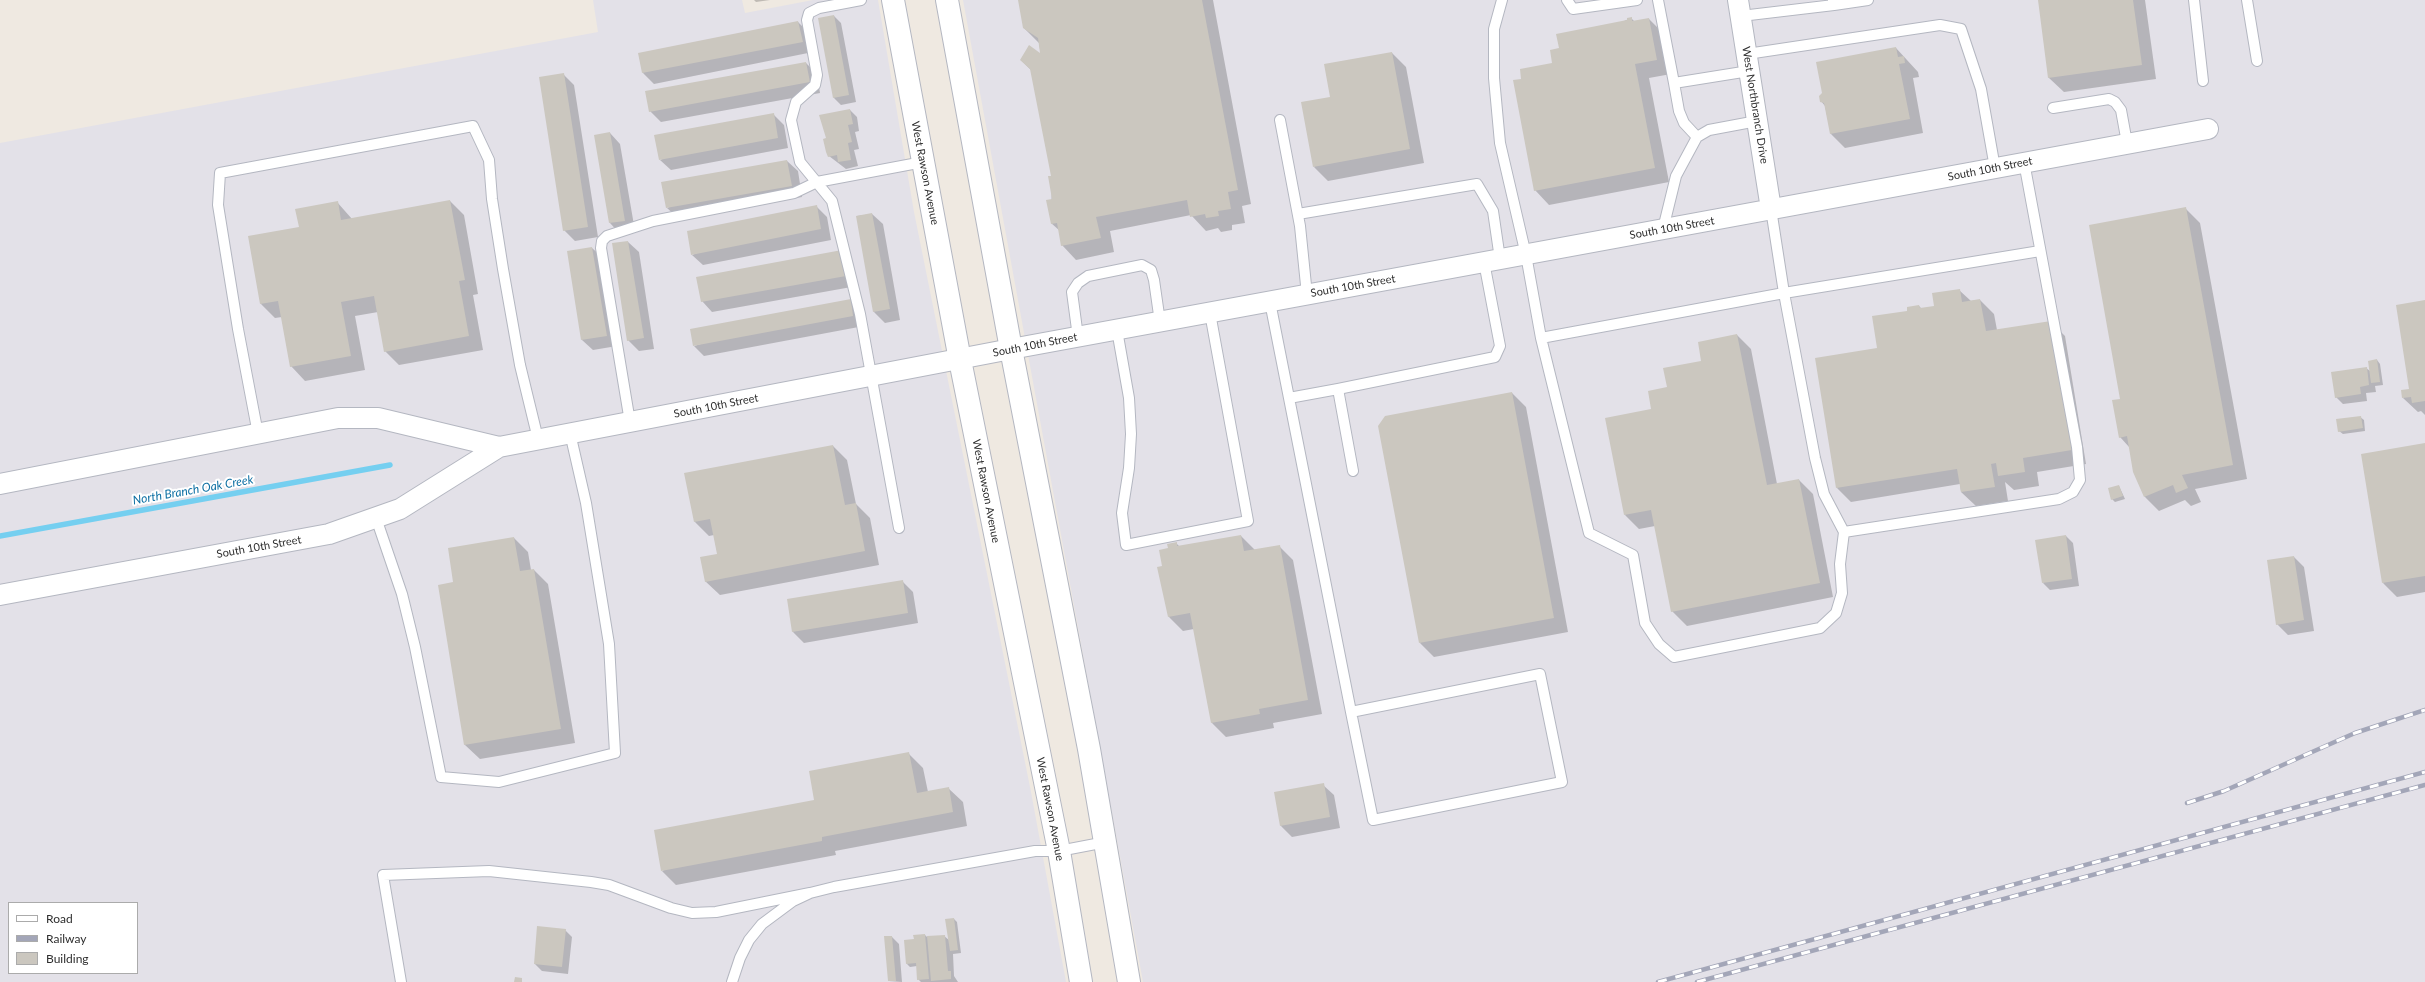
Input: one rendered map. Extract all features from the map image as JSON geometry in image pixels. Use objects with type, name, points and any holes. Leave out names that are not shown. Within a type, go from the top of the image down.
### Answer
[{"type":"main road","name":"West Rawson Avenue","points":[[893,0],[960,360],[1059,851],[1081,982]]},
{"type":"main road","points":[[947,0],[1011,350],[1106,842],[1129,982]]},
{"type":"street","name":"West Northbranch Drive","points":[[1740,8],[1771,209]]},
{"type":"street","name":"South 10th Street","points":[[0,595],[329,534],[400,509],[499,446],[1078,337],[2208,128]]},
{"type":"street","name":"South 10th Street","points":[[0,484],[338,418],[378,418],[499,446]]},
{"type":"lane","points":[[861,0],[819,8],[809,13],[807,20],[817,76],[815,85],[796,102],[791,120],[800,162],[832,201],[860,314],[870,377],[899,528]]},
{"type":"lane","points":[[1502,0],[1494,29],[1494,78],[1500,136],[1526,254],[1541,338],[1589,533],[1633,555],[1645,623],[1659,644],[1674,657],[1820,628],[1836,613],[1842,593],[1840,564],[1844,532],[1824,494],[1815,458],[1784,293],[1771,209]]},
{"type":"lane","points":[[1567,0],[1574,9],[1612,2],[1637,0]]},
{"type":"lane","points":[[1658,0],[1679,111],[1684,122],[1697,137]]},
{"type":"lane","points":[[1740,8],[1868,0]]},
{"type":"lane","points":[[2194,0],[2203,81]]},
{"type":"lane","points":[[2247,0],[2257,61]]},
{"type":"lane","points":[[1674,83],[1748,63],[1940,25],[1961,29],[1981,89],[1995,168]]},
{"type":"lane","points":[[2053,108],[2109,99],[2116,102],[2121,110],[2127,144]]},
{"type":"lane","points":[[1280,120],[1298,214],[1307,295]]},
{"type":"lane","points":[[1663,229],[1676,176],[1697,137],[1709,130],[1757,121]]},
{"type":"lane","points":[[258,434],[238,329],[218,204],[220,173],[473,126],[489,160],[492,199],[502,269],[520,366],[538,439]]},
{"type":"lane","points":[[630,422],[601,248],[602,241],[607,236],[653,221],[794,193],[817,182],[923,162]]},
{"type":"lane","points":[[1844,532],[2058,499],[2073,492],[2080,480],[2077,447],[2024,162]]},
{"type":"lane","points":[[1289,398],[1495,357],[1500,346],[1492,261],[1493,211],[1477,184],[1298,214]]},
{"type":"lane","points":[[1541,338],[1784,293],[2040,251]]},
{"type":"lane","points":[[1078,337],[1072,292],[1078,283],[1088,276],[1142,265],[1151,270],[1154,280],[1160,322]]},
{"type":"lane","points":[[1270,302],[1351,712],[1373,820],[1562,782],[1540,674],[1351,712]]},
{"type":"lane","points":[[1117,330],[1129,398],[1131,434],[1129,468],[1122,513],[1126,545],[1248,521],[1210,313]]},
{"type":"lane","points":[[1338,389],[1353,471]]},
{"type":"lane","points":[[376,518],[402,594],[441,777],[499,782],[615,753],[609,644],[586,503],[570,433]]},
{"type":"lane","points":[[401,982],[383,875],[489,872],[591,882],[609,885],[670,908],[692,913],[716,912],[834,887],[1035,851],[1059,851],[1106,842]]},
{"type":"lane","points":[[732,982],[743,952],[762,924],[793,901],[810,893]]},
{"type":"shaded area","points":[[593,0],[742,0],[745,13],[813,0],[878,0],[914,212],[1031,792],[1066,982],[0,982],[0,143],[598,32]]},
{"type":"shaded area","points":[[963,0],[2425,0],[2425,982],[1143,982]]},
{"type":"building","points":[[1018,0],[1202,0],[1238,190],[1228,192],[1231,209],[1218,211],[1219,216],[1206,218],[1205,214],[1190,217],[1187,200],[1096,217],[1101,238],[1061,246],[1057,223],[1051,224],[1046,200],[1052,199],[1048,176],[1051,176],[1030,69],[1020,60],[1029,45],[1040,53],[1038,38],[1023,28]]},
{"type":"building","points":[[2038,0],[2133,0],[2142,65],[2048,78]]},
{"type":"building","points":[[834,15],[849,95],[833,98],[818,18]]},
{"type":"building","points":[[1632,17],[1632,21],[1649,18],[1657,60],[1635,64],[1655,168],[1534,191],[1513,80],[1521,79],[1520,69],[1552,63],[1550,50],[1559,48],[1556,34],[1627,20],[1627,18]]},
{"type":"building","points":[[798,21],[803,42],[642,73],[638,53]]},
{"type":"building","points":[[1896,47],[1898,57],[1904,56],[1905,63],[1899,64],[1910,119],[1830,134],[1824,103],[1820,102],[1819,96],[1822,93],[1816,62]]},
{"type":"building","points":[[1392,52],[1410,149],[1313,167],[1301,102],[1330,97],[1324,64]]},
{"type":"building","points":[[806,62],[810,82],[649,112],[645,91]]},
{"type":"building","points":[[564,73],[588,227],[563,231],[539,77]]},
{"type":"building","points":[[850,109],[853,124],[848,125],[852,142],[848,143],[851,160],[838,162],[837,155],[828,157],[823,139],[826,138],[819,115]]},
{"type":"building","points":[[774,113],[778,138],[659,160],[654,135]]},
{"type":"building","points":[[610,132],[625,221],[609,223],[594,135]]},
{"type":"building","points":[[787,160],[792,186],[666,208],[661,182]]},
{"type":"building","points":[[450,200],[465,280],[459,281],[469,336],[384,352],[374,296],[341,302],[351,356],[290,367],[278,301],[260,304],[248,236],[299,227],[295,209],[338,201],[341,220]]},
{"type":"building","points":[[817,205],[821,229],[691,255],[687,231]]},
{"type":"building","points":[[2186,207],[2233,465],[2182,475],[2188,488],[2176,493],[2173,485],[2144,497],[2133,472],[2127,436],[2119,438],[2112,400],[2120,399],[2089,225]]},
{"type":"building","points":[[872,213],[890,309],[873,312],[856,216]]},
{"type":"building","points":[[628,241],[644,338],[627,341],[612,243]]},
{"type":"building","points":[[592,247],[607,336],[581,340],[567,251]]},
{"type":"building","points":[[842,250],[846,276],[701,302],[696,277]]},
{"type":"building","points":[[1960,289],[1962,302],[1980,299],[1986,331],[2051,321],[2072,450],[2023,458],[2025,472],[1998,476],[1996,463],[1991,464],[1995,487],[1961,492],[1957,469],[1836,488],[1815,358],[1877,348],[1872,316],[1907,311],[1907,307],[1919,305],[1920,308],[1934,306],[1932,293]]},
{"type":"building","points":[[851,299],[853,316],[693,346],[690,329]]},
{"type":"building","points":[[2425,300],[2425,401],[2412,403],[2411,397],[2402,398],[2401,390],[2409,389],[2396,305]]},
{"type":"building","points":[[1737,334],[1767,485],[1799,479],[1820,583],[1671,612],[1651,510],[1624,515],[1605,418],[1651,409],[1648,391],[1667,387],[1663,368],[1701,361],[1698,342]]},
{"type":"building","points":[[2377,359],[2380,382],[2371,383],[2368,361]]},
{"type":"building","points":[[2367,367],[2369,385],[2360,387],[2361,394],[2335,398],[2331,372]]},
{"type":"building","points":[[1512,392],[1554,618],[1419,643],[1378,426],[1385,416]]},
{"type":"building","points":[[2361,416],[2363,428],[2338,432],[2336,419]]},
{"type":"building","points":[[2425,443],[2425,576],[2382,583],[2361,454]]},
{"type":"building","points":[[833,445],[845,505],[856,503],[865,551],[705,582],[700,557],[717,554],[710,519],[694,522],[684,473]]},
{"type":"building","points":[[2119,485],[2123,496],[2111,500],[2108,488]]},
{"type":"building","points":[[1241,535],[1244,551],[1280,545],[1308,700],[1259,709],[1260,714],[1211,723],[1190,613],[1168,617],[1157,567],[1162,566],[1159,550],[1168,548],[1167,544],[1177,542],[1177,546]]},
{"type":"building","points":[[2066,535],[2072,579],[2042,583],[2035,540]]},
{"type":"building","points":[[514,537],[520,571],[534,569],[561,729],[464,745],[438,585],[453,582],[448,548]]},
{"type":"building","points":[[2294,556],[2304,620],[2276,625],[2267,560]]},
{"type":"building","points":[[903,580],[908,613],[792,632],[787,599]]},
{"type":"building","points":[[909,752],[917,793],[949,787],[953,812],[822,837],[822,841],[661,871],[654,830],[814,800],[809,771]]},
{"type":"building","points":[[1324,783],[1330,817],[1280,826],[1274,792]]},
{"type":"building","points":[[954,918],[958,950],[950,951],[945,919]]},
{"type":"building","points":[[537,926],[566,929],[562,967],[534,964]]},
{"type":"building","points":[[925,934],[929,979],[917,980],[916,963],[906,964],[904,940],[914,939],[913,935]]},
{"type":"building","points":[[945,935],[948,971],[951,971],[951,979],[931,981],[927,936]]},
{"type":"building","points":[[884,936],[892,936],[896,981],[888,981]]},
{"type":"building","points":[[515,977],[522,978],[522,982],[514,982]]},
{"type":"waterway","name":"North Branch Oak Creek","points":[[0,536],[390,465]]},
{"type":"railway","points":[[2187,803],[2224,791],[2355,733],[2425,710]]},
{"type":"railway","points":[[1658,982],[2425,772]]},
{"type":"railway","points":[[1697,982],[2425,785]]}]
